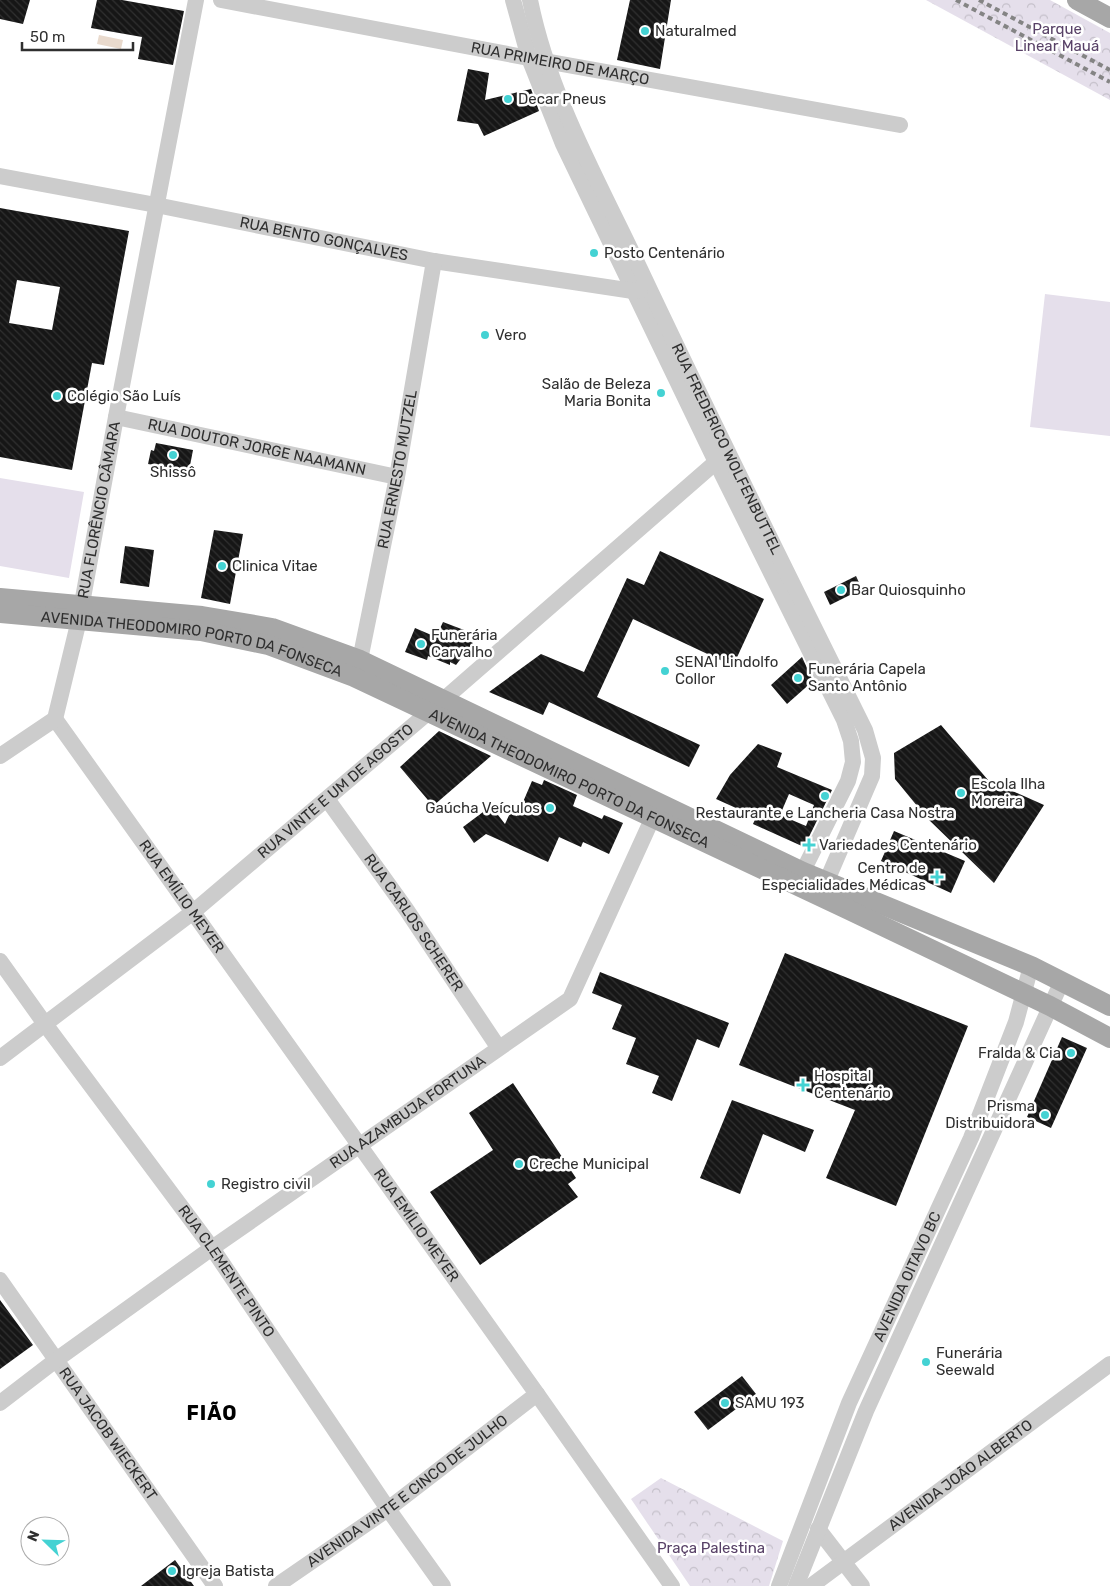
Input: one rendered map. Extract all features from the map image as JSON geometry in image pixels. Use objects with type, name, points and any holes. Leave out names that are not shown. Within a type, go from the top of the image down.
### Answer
[{"type":"main road","points":[[1078,0],[1110,18]]},
{"type":"main road","name":"AVENIDA THEODOMIRO PORTO DA FONSECA","points":[[0,598],[80,612],[202,624],[272,628],[799,878],[824,889],[932,925],[1062,980],[1110,1006]]},
{"type":"main road","name":"AVENIDA THEODOMIRO PORTO DA FONSECA","points":[[0,613],[80,612]]},
{"type":"main road","name":"AVENIDA THEODOMIRO PORTO DA FONSECA","points":[[824,889],[922,945],[1050,1006],[1110,1038]]},
{"type":"main road","points":[[922,945],[932,925]]},
{"type":"street","name":"RUA FLORÊNCIO CÂMARA","points":[[55,719],[80,612],[196,0]]},
{"type":"street","name":"RUA PRIMEIRO DE MARÇO","points":[[221,0],[900,125]]},
{"type":"street","name":"RUA FREDERICO WOLFENBUTTEL","points":[[513,0],[529,58],[563,144],[587,176]]},
{"type":"street","name":"RUA FREDERICO WOLFENBUTTEL","points":[[530,0],[546,61],[587,176],[799,614],[851,741],[853,762],[848,781],[799,878]]},
{"type":"street","name":"RUA BENTO GONÇALVES","points":[[0,176],[156,205],[434,261],[641,290]]},
{"type":"street","name":"RUA ERNESTO MUTZEL","points":[[357,668],[397,477],[434,261]]},
{"type":"street","name":"RUA DOUTOR JORGE NAAMANN","points":[[116,417],[397,477]]},
{"type":"street","name":"RUA VINTE E UM DE AGOSTO","points":[[0,1058],[194,912],[436,706],[722,457]]},
{"type":"street","name":"RUA FREDERICO WOLFENBUTTEL","points":[[799,614],[865,730],[873,758],[872,776],[824,889]]},
{"type":"street","points":[[0,756],[55,719]]},
{"type":"street","name":"RUA EMÍLIO MEYER","points":[[55,719],[361,1146],[672,1586]]},
{"type":"street","name":"RUA CARLOS SCHERER","points":[[327,799],[406,909],[498,1048]]},
{"type":"street","name":"RUA AZAMBUJA FORTUNA","points":[[0,1403],[56,1360],[212,1248],[570,999],[656,811]]},
{"type":"street","name":"RUA CLEMENTE PINTO","points":[[0,962],[212,1248],[388,1509],[443,1586]]},
{"type":"street","name":"AVENIDA OITAVO BC","points":[[779,1586],[849,1404],[970,1138],[1016,1022],[1031,966]]},
{"type":"street","name":"AVENIDA OITAVO BC","points":[[796,1586],[866,1411],[1062,980]]},
{"type":"street","name":"RUA JACOB WIECKERT","points":[[0,1280],[215,1586]]},
{"type":"street","name":"AVENIDA JOÃO ALBERTO","points":[[811,1586],[1110,1364]]},
{"type":"street","name":"AVENIDA VINTE E CINCO DE JULHO","points":[[276,1586],[388,1509],[537,1394]]},
{"type":"street","points":[[824,1470],[840,1476]]},
{"type":"street","points":[[818,1528],[862,1586]]},
{"type":"green space","name":"Parque Linear Mauá","points":[[926,0],[1050,0],[1110,33],[1110,100]]},
{"type":"green space","points":[[1045,294],[1110,302],[1110,436],[1030,427]]},
{"type":"green space","points":[[0,478],[84,492],[69,578],[0,566]]},
{"type":"green space","name":"Praça Palestina","points":[[661,1478],[783,1541],[769,1586],[690,1586],[631,1499]]},
{"type":"shaded area","points":[[99,35],[123,40],[121,49],[97,44]]},
{"type":"building","points":[[0,0],[30,0],[23,24],[0,19]]},
{"type":"building","points":[[97,0],[122,0],[184,11],[173,65],[138,59],[142,37],[91,28]]},
{"type":"building","name":"Naturalmed","points":[[630,0],[671,0],[660,69],[617,60]]},
{"type":"building","points":[[468,69],[489,73],[485,100],[531,89],[539,111],[484,136],[478,124],[457,121]]},
{"type":"building","points":[[0,208],[129,231],[104,365],[92,363],[72,470],[0,457]],"holes":[[[17,280],[60,287],[52,330],[9,323]]]},
{"type":"building","points":[[156,443],[193,450],[188,476],[169,472],[170,468],[148,464],[151,450],[154,451]]},
{"type":"building","name":"Clinica Vitae","points":[[214,530],[243,534],[230,604],[201,598]]},
{"type":"building","points":[[125,546],[154,550],[149,587],[120,583]]},
{"type":"building","points":[[660,551],[764,599],[733,666],[633,619],[597,697],[700,745],[689,767],[549,702],[543,715],[489,692],[541,654],[584,672],[627,578],[644,585]]},
{"type":"building","points":[[856,576],[862,589],[830,605],[824,592]]},
{"type":"building","points":[[443,622],[464,630],[460,637],[473,643],[456,665],[450,662],[450,665],[428,656],[427,660],[405,652],[415,628],[436,637]]},
{"type":"building","points":[[802,657],[813,681],[787,704],[771,685]]},
{"type":"building","name":"Escola Ilha Moreira","points":[[941,725],[988,780],[1044,805],[994,883],[927,818],[895,779],[894,753]]},
{"type":"building","points":[[439,731],[491,756],[433,806],[400,767]]},
{"type":"building","points":[[758,744],[782,753],[777,767],[832,790],[804,847],[753,824],[756,817],[716,799],[730,775]],"holes":[[[789,794],[814,805],[806,826],[780,815]]]},
{"type":"building","points":[[544,780],[577,795],[573,806],[602,819],[604,815],[623,823],[609,854],[583,842],[581,847],[559,837],[548,862],[486,834],[474,843],[463,827],[491,806],[505,824],[510,813],[517,816],[532,781],[542,785]]},
{"type":"building","name":"Centro de Especialidades Médicas","points":[[894,831],[965,861],[951,893],[881,861]]},
{"type":"building","points":[[785,953],[968,1026],[896,1206],[826,1178],[855,1110],[739,1065]]},
{"type":"building","points":[[600,972],[729,1023],[719,1048],[697,1039],[672,1101],[652,1093],[659,1076],[626,1064],[636,1038],[612,1029],[622,1005],[592,993]]},
{"type":"building","points":[[1062,1037],[1087,1048],[1051,1128],[1027,1117]]},
{"type":"building","name":"Creche Municipal","points":[[513,1083],[576,1178],[568,1184],[578,1197],[480,1265],[430,1192],[493,1150],[469,1113]]},
{"type":"building","points":[[732,1100],[814,1130],[805,1152],[763,1134],[740,1194],[700,1178]]},
{"type":"building","points":[[0,1300],[33,1345],[0,1369]]},
{"type":"building","name":"SAMU 193","points":[[742,1376],[756,1394],[708,1430],[694,1412]]},
{"type":"building","name":"Igreja Batista","points":[[175,1560],[194,1586],[141,1586]]},
{"type":"railway","points":[[956,0],[1110,82]]},
{"type":"railway","points":[[979,0],[1110,70]]},
{"type":"place","name":"Naturalmed","points":[[645,31]]},
{"type":"place","name":"Decar Pneus","points":[[508,99]]},
{"type":"place","name":"Posto Centenário","points":[[594,253]]},
{"type":"place","name":"Vero","points":[[485,335]]},
{"type":"place","name":"Salão de Beleza Maria Bonita","points":[[661,393]]},
{"type":"place","name":"Colégio São Luís","points":[[57,396]]},
{"type":"place","name":"Shissô","points":[[173,455]]},
{"type":"place","name":"Clinica Vitae","points":[[222,566]]},
{"type":"place","name":"Bar Quiosquinho","points":[[841,590]]},
{"type":"place","name":"Funerária Carvalho","points":[[421,644]]},
{"type":"place","name":"SENAI Lindolfo Collor","points":[[665,671]]},
{"type":"place","name":"Funerária Capela Santo Antônio","points":[[798,678]]},
{"type":"place","name":"Escola Ilha Moreira","points":[[961,793]]},
{"type":"place","name":"Restaurante e Lancheria Casa Nostra","points":[[825,796]]},
{"type":"place","name":"Gaúcha Veículos","points":[[550,808]]},
{"type":"place","name":"Variedades Centenário","points":[[809,845]]},
{"type":"place","name":"Centro de Especialidades Médicas","points":[[937,877]]},
{"type":"place","name":"Fralda & Cia","points":[[1071,1053]]},
{"type":"place","name":"Hospital Centenário","points":[[803,1085]]},
{"type":"place","name":"Prisma Distribuidora","points":[[1045,1115]]},
{"type":"place","name":"Creche Municipal","points":[[519,1164]]},
{"type":"place","name":"Registro civil","points":[[211,1184]]},
{"type":"place","name":"Funerária Seewald","points":[[926,1362]]},
{"type":"place","name":"SAMU 193","points":[[725,1403]]},
{"type":"place","name":"Igreja Batista","points":[[172,1571]]},
{"type":"district","name":"FIÃO","points":[[212,1413]]}]
